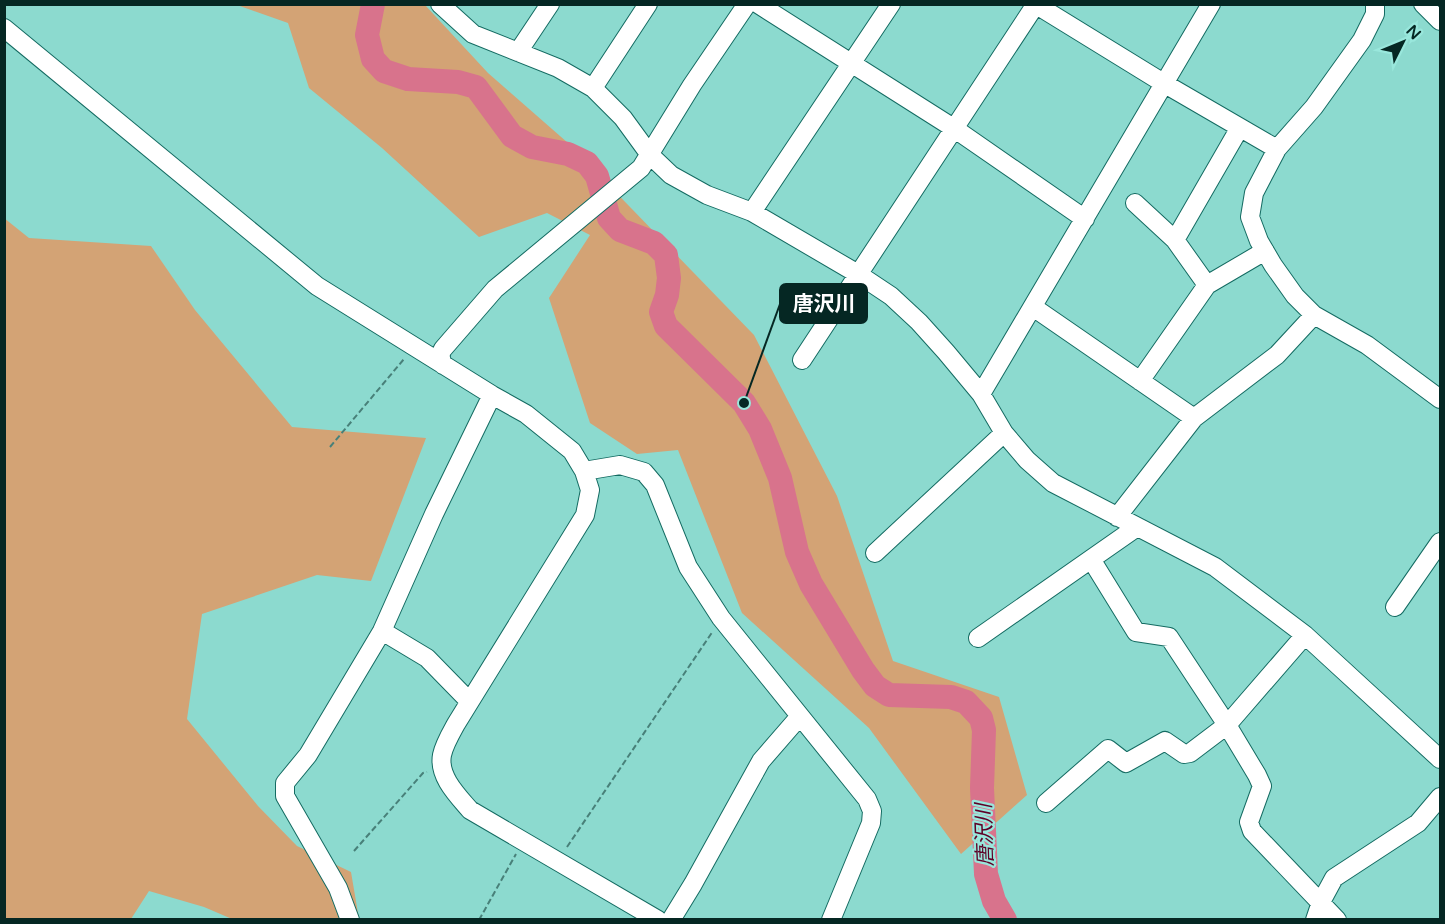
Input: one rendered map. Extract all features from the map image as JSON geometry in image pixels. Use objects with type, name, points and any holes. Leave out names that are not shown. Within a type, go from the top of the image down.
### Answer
[{"type":"street","points":[[518,52],[550,4]]},
{"type":"street","points":[[593,88],[648,4]]},
{"type":"street","points":[[444,364],[440,355],[443,349],[495,289],[641,168],[675,112],[747,4]]},
{"type":"street","points":[[758,4],[955,129],[1085,219]]},
{"type":"street","points":[[752,212],[891,4]]},
{"type":"street","points":[[981,394],[1210,4]]},
{"type":"street","points":[[1375,4],[1375,14],[1362,40],[1314,107],[1277,149],[1254,193],[1250,217],[1265,252],[1295,296],[1314,315],[1367,345],[1440,399]]},
{"type":"street","points":[[1423,4],[1440,21]]},
{"type":"street","points":[[802,360],[1035,5],[1239,129],[1277,149]]},
{"type":"street","points":[[446,7],[473,34],[558,68],[593,88],[623,118],[650,155],[671,175],[707,195],[752,212],[891,296],[919,322],[981,394],[1004,433],[1027,460],[1053,483],[1215,567],[1305,635],[1440,759]]},
{"type":"street","points":[[4,28],[317,286],[526,414],[572,451],[584,471],[590,490],[585,514],[469,701],[442,754],[441,769],[454,793],[470,810],[658,920]]},
{"type":"street","points":[[1175,240],[1239,129]]},
{"type":"street","points":[[1135,203],[1175,240],[1207,285]]},
{"type":"street","points":[[1140,381],[1207,285],[1265,252]]},
{"type":"street","points":[[1033,307],[1194,418]]},
{"type":"street","points":[[1117,517],[1194,418],[1277,356],[1314,315]]},
{"type":"street","points":[[350,920],[338,888],[285,796],[285,783],[308,755],[382,631],[434,514],[492,395]]},
{"type":"street","points":[[875,553],[1004,433]]},
{"type":"street","points":[[584,471],[620,465],[644,472],[655,485],[688,567],[721,618],[867,799],[872,812],[871,824],[831,920]]},
{"type":"street","points":[[978,638],[1137,527]]},
{"type":"street","points":[[1395,608],[1440,542]]},
{"type":"street","points":[[1091,559],[1136,632],[1169,637],[1227,725],[1262,786],[1249,822],[1252,831],[1337,920]]},
{"type":"street","points":[[382,631],[427,658],[469,701]]},
{"type":"street","points":[[1046,802],[1108,748],[1126,763],[1165,741],[1184,754],[1190,753],[1227,725],[1305,635]]},
{"type":"street","points":[[671,920],[761,761],[800,716]]},
{"type":"street","points":[[1315,920],[1321,902],[1334,878],[1418,823],[1440,797]]},
{"type":"path","points":[[330,447],[414,347]]},
{"type":"path","points":[[557,861],[721,618]]},
{"type":"path","points":[[354,851],[423,773],[441,769]]},
{"type":"path","points":[[479,920],[523,841]]},
{"type":"shaded area","points":[[237,5],[425,5],[488,73],[568,143],[754,335],[837,496],[893,661],[999,697],[1027,795],[961,854],[869,728],[742,613],[678,450],[637,454],[590,423],[549,298],[590,235],[547,213],[479,237],[382,148],[309,88],[288,23]]},
{"type":"shaded area","points":[[4,218],[29,238],[151,246],[195,310],[292,427],[426,438],[371,581],[317,575],[202,614],[187,719],[258,806],[297,846],[351,872],[359,919],[232,919],[204,907],[149,891],[131,919],[5,919]]},
{"type":"waterway","name":"唐沢川","points":[[373,4],[367,35],[373,59],[384,71],[408,79],[458,82],[476,87],[512,136],[532,147],[568,154],[587,163],[597,176],[609,218],[620,230],[654,243],[666,255],[669,278],[667,295],[661,312],[666,326],[744,403],[760,429],[780,478],[797,552],[811,584],[863,670],[875,686],[889,695],[951,697],[966,702],[981,718],[984,730],[982,788],[986,874],[994,901],[1005,920]]},
{"type":"place","name":"唐沢川","points":[[744,403]]}]
